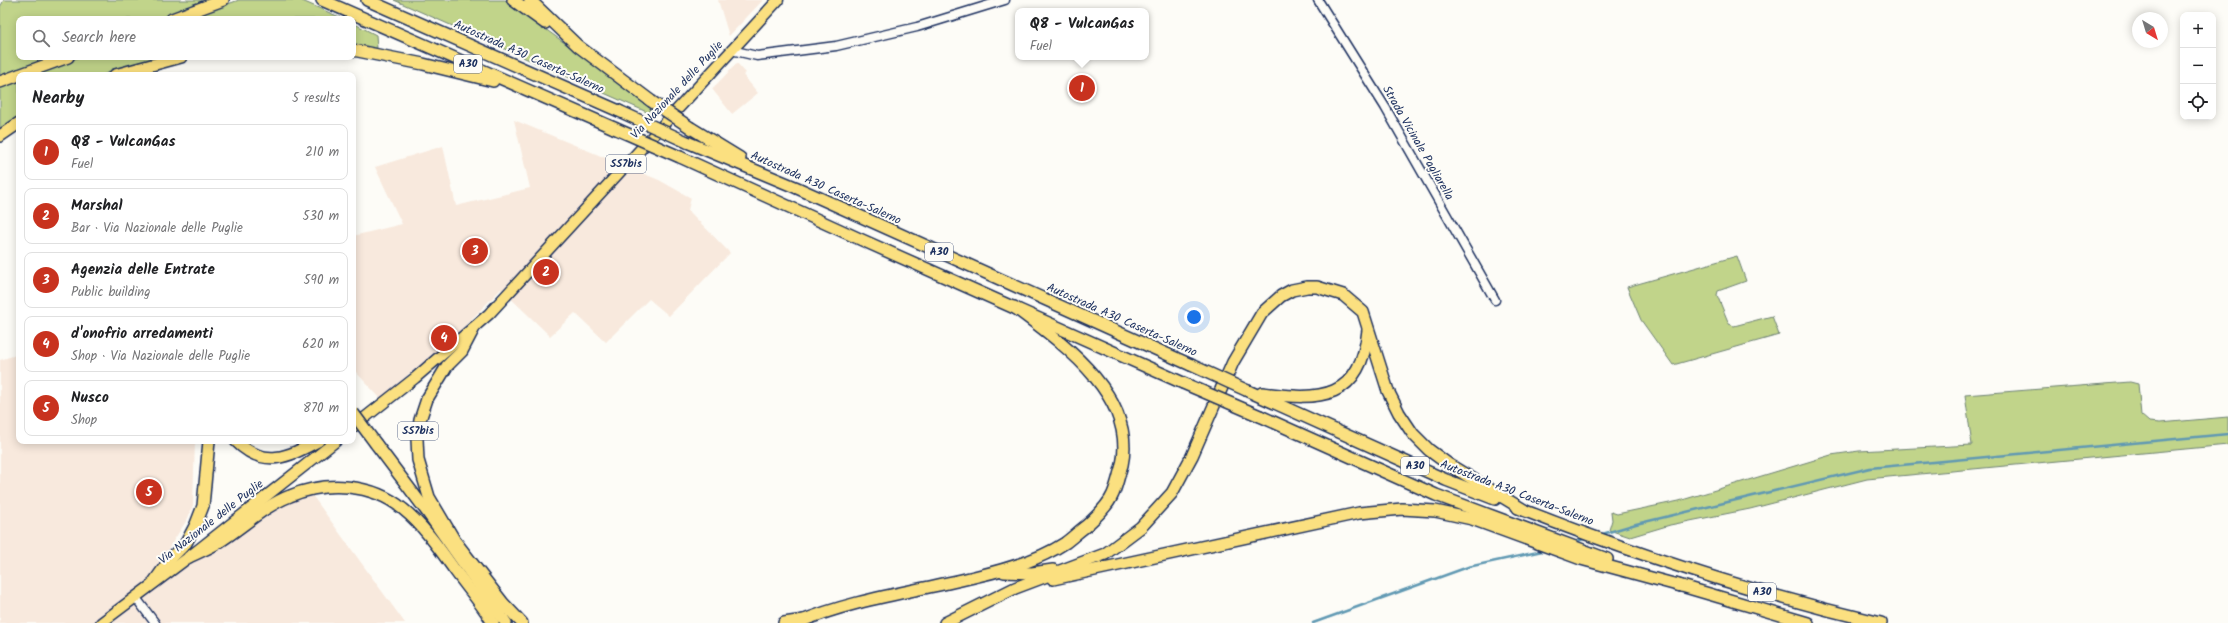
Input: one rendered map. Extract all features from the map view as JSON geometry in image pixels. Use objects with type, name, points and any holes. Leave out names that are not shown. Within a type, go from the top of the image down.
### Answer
[{"type":"highway","points":[[180,16],[223,0]]},
{"type":"highway","name":"A30","points":[[322,0],[680,157],[1524,533],[1592,554],[1681,586],[1808,623]]},
{"type":"highway","name":"Autostrada A30 Caserta-Salerno","points":[[367,0],[687,142],[771,177],[1446,480],[1645,555],[1783,599],[1881,623]]},
{"type":"highway","points":[[513,0],[578,46],[651,101],[691,128],[771,177]]},
{"type":"highway","points":[[530,0],[578,46]]},
{"type":"highway","points":[[356,51],[423,64],[524,89]]},
{"type":"highway","points":[[27,72],[60,60]]},
{"type":"highway","points":[[126,72],[170,60]]},
{"type":"highway","points":[[0,82],[16,76]]},
{"type":"highway","points":[[0,136],[16,125]]},
{"type":"highway","points":[[945,623],[964,615],[998,595],[1105,554],[1141,527],[1172,493],[1189,462],[1233,362],[1262,314],[1271,303],[1292,290],[1317,287],[1343,295],[1355,303],[1362,312],[1368,326],[1388,391],[1399,413],[1413,434],[1429,450],[1448,464],[1524,510]]},
{"type":"highway","points":[[784,623],[801,621],[870,601],[995,572],[1037,558],[1065,543],[1095,518],[1113,495],[1124,456],[1123,432],[1118,415],[1109,397],[1097,381],[1064,344],[1014,307]]},
{"type":"highway","points":[[1248,391],[1303,398],[1331,392],[1344,384],[1355,373],[1362,362],[1366,348],[1368,326]]},
{"type":"highway","name":"SS7bis","points":[[455,541],[429,497],[422,479],[418,460],[417,439],[420,420],[427,399],[447,366],[462,351],[474,328]]},
{"type":"highway","name":"SS7bis","points":[[356,417],[428,513],[506,623]]},
{"type":"highway","points":[[154,582],[171,558],[186,543],[196,524],[203,506],[209,444]]},
{"type":"highway","points":[[239,444],[245,450],[266,458],[281,458],[312,444]]},
{"type":"highway","points":[[189,557],[219,542],[276,503],[289,496],[319,488],[345,486],[358,488],[378,494],[391,501],[415,521],[492,621]]},
{"type":"highway","points":[[1033,582],[1078,574],[1359,513],[1402,509],[1435,511],[1524,533],[1581,559],[1681,586]]},
{"type":"highway","name":"SS7bis","points":[[428,513],[455,541],[503,603],[515,623]]},
{"type":"highway","points":[[995,572],[1032,573],[1068,568]]},
{"type":"highway","points":[[503,603],[522,623]]},
{"type":"main road","name":"Via Nazionale delle Puglie","points":[[356,425],[474,328],[778,0]]},
{"type":"main road","name":"Via Nazionale delle Puglie","points":[[101,623],[189,557],[332,444]]},
{"type":"street","points":[[731,50],[757,56],[836,46],[917,28],[1005,0]]},
{"type":"street","name":"Strada Vicinale Pagliarella","points":[[1318,0],[1384,107],[1495,300]]},
{"type":"street","points":[[136,598],[155,623]]},
{"type":"shaded area","points":[[718,0],[763,0],[729,36]]},
{"type":"shaded area","points":[[737,63],[746,73],[743,75],[758,93],[732,114],[712,89]]},
{"type":"shaded area","points":[[514,120],[659,180],[691,198],[688,210],[730,253],[669,316],[649,299],[606,342],[575,313],[550,336],[501,289],[454,337],[380,398],[356,372],[356,235],[402,224],[375,167],[443,146],[456,206],[530,188]]},
{"type":"shaded area","points":[[16,355],[16,444],[195,444],[193,505],[188,518],[169,548],[191,562],[222,545],[294,499],[312,495],[405,623],[0,623],[0,360]]},
{"type":"green space","points":[[4,0],[207,0],[167,16],[16,16],[16,60],[45,60],[0,76],[0,7]]},
{"type":"green space","points":[[239,0],[300,0],[337,16],[194,16]]},
{"type":"green space","points":[[394,0],[505,0],[652,106],[649,113]]},
{"type":"green space","points":[[356,25],[376,35],[377,48],[356,46]]},
{"type":"green space","points":[[72,60],[148,60],[110,72],[38,72]]},
{"type":"green space","points":[[16,80],[16,120],[0,131],[0,86]]},
{"type":"green space","points":[[1737,256],[1746,281],[1718,291],[1717,295],[1729,324],[1734,326],[1772,316],[1779,335],[1673,365],[1641,320],[1627,287]]},
{"type":"green space","points":[[2130,382],[2138,384],[2141,415],[2149,422],[2160,423],[2228,417],[2228,445],[1867,479],[1750,509],[1670,525],[1630,537],[1609,530],[1612,520],[1611,512],[1617,514],[1679,501],[1831,455],[1859,451],[1972,445],[1965,395]]},
{"type":"waterway","points":[[1599,535],[1636,524],[1870,468],[2228,434]]},
{"type":"waterway","points":[[1574,542],[1587,538]]},
{"type":"waterway","points":[[1313,623],[1468,567],[1547,550]]},
{"type":"place","name":"Q8 - VulcanGas","points":[[1082,88]]},
{"type":"place","name":"Agenzia delle Entrate","points":[[475,251]]},
{"type":"place","name":"Marshal","points":[[546,272]]},
{"type":"place","name":"d'onofrio arredamenti","points":[[444,338]]},
{"type":"place","name":"Nusco","points":[[149,492]]}]
